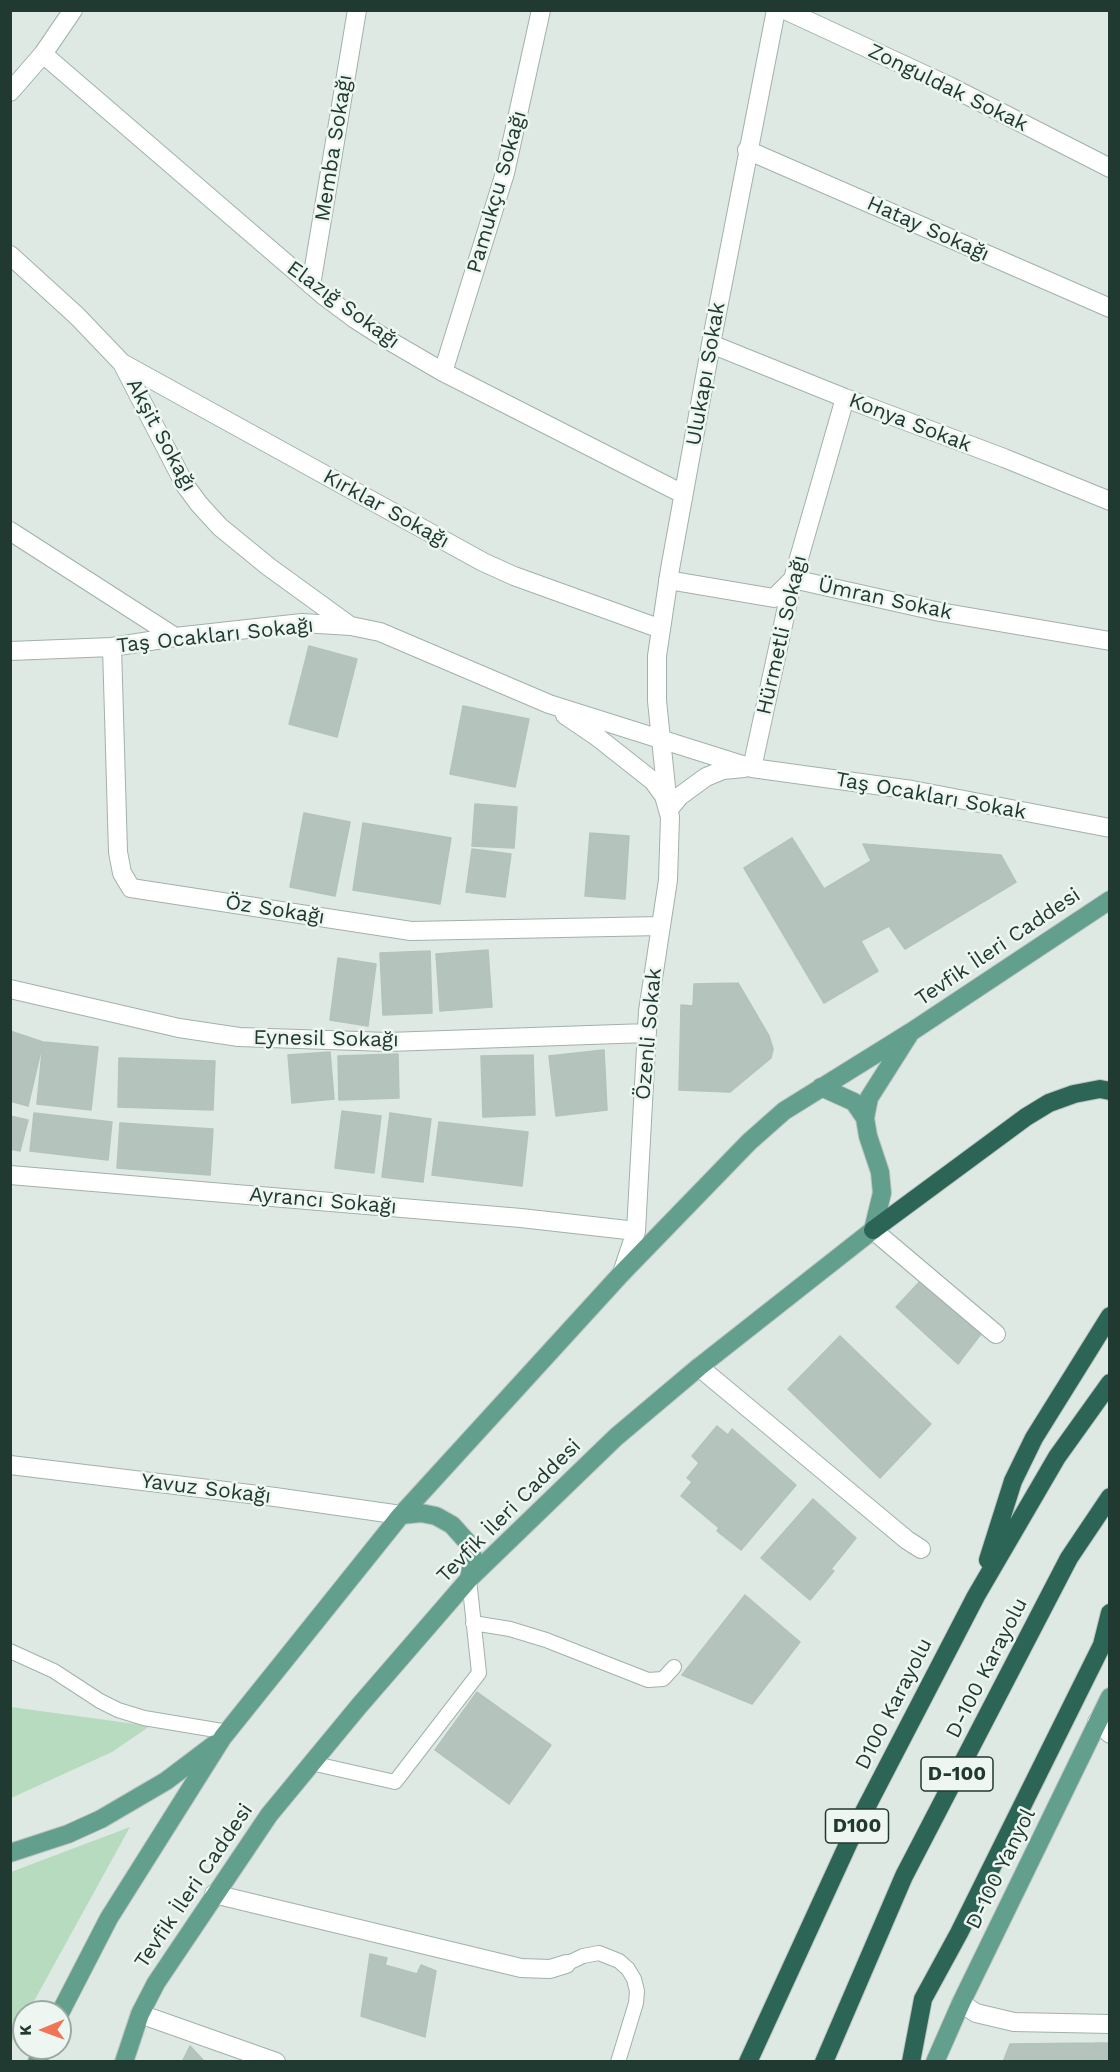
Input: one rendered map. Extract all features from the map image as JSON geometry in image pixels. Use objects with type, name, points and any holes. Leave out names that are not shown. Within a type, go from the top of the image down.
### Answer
[{"type":"highway","points":[[873,1230],[1026,1117],[1049,1103],[1074,1094],[1100,1089],[1110,1091]]},
{"type":"highway","points":[[976,1596],[1014,1481],[1034,1438],[1110,1316]]},
{"type":"highway","name":"D100 Karayolu","points":[[748,2061],[854,1831],[976,1596],[1057,1457],[1110,1383]]},
{"type":"highway","name":"D-100 Karayolu","points":[[824,2061],[904,1876],[1069,1558],[1110,1497]]},
{"type":"highway","points":[[912,2061],[923,1999],[959,1933],[1102,1645],[1110,1613]]},
{"type":"main road","name":"Tevfik İleri Caddesi","points":[[67,2000],[110,1918],[225,1735],[401,1515],[622,1273],[749,1142],[784,1111],[911,1032],[1110,900]]},
{"type":"main road","name":"Tevfik İleri Caddesi","points":[[865,1118],[869,1098],[911,1032]]},
{"type":"main road","points":[[821,1088],[854,1102],[865,1118],[868,1136],[880,1172],[882,1193],[873,1230]]},
{"type":"main road","name":"Tevfik İleri Caddesi","points":[[126,2061],[140,2014],[156,1983],[269,1815],[358,1706],[469,1580],[616,1437],[699,1367],[873,1230]]},
{"type":"main road","points":[[401,1515],[436,1516],[452,1525],[470,1544],[473,1558],[469,1580]]},
{"type":"main road","name":"D-100 Yanyol","points":[[935,2061],[962,2003],[1103,1728],[1110,1697]]},
{"type":"main road","points":[[10,1853],[68,1834],[120,1809],[166,1781],[225,1735]]},
{"type":"street","points":[[10,92],[43,54],[73,10]]},
{"type":"street","name":"Memba Sokağı","points":[[311,285],[357,10]]},
{"type":"street","name":"Pamukçu Sokağı","points":[[442,372],[505,173],[542,10]]},
{"type":"street","name":"Ulukapı Sokak","points":[[667,804],[656,679],[661,629],[683,494],[747,150],[776,10]]},
{"type":"street","name":"Zonguldak Sokak","points":[[785,10],[949,86],[1110,168]]},
{"type":"street","name":"Elazığ Sokağı","points":[[43,54],[311,285],[383,337],[442,372],[683,494]]},
{"type":"street","name":"Hatay Sokağı","points":[[747,150],[1110,308]]},
{"type":"street","name":"Akşit Sokağı","points":[[10,255],[77,316],[122,363],[185,485],[220,527],[269,567],[351,626]]},
{"type":"street","name":"Konya Sokak","points":[[711,344],[1110,501]]},
{"type":"street","name":"Kırklar Sokağı","points":[[122,363],[483,562],[514,576],[661,629]]},
{"type":"street","name":"Hürmetli Sokağı","points":[[752,768],[793,579],[845,398]]},
{"type":"street","points":[[10,531],[175,637]]},
{"type":"street","name":"Ümran Sokak","points":[[668,580],[774,597],[793,579],[940,612],[1110,641]]},
{"type":"street","name":"Taş Ocakları Sokağı","points":[[10,651],[112,647],[175,637],[302,623],[351,626],[380,632],[549,704]]},
{"type":"street","name":"Öz Sokağı","points":[[112,647],[118,852],[122,873],[131,888],[411,931],[662,926]]},
{"type":"street","points":[[549,704],[752,768]]},
{"type":"street","points":[[549,704],[625,758],[653,781],[667,804],[706,777],[723,770],[752,768]]},
{"type":"street","name":"Taş Ocakları Sokak","points":[[752,768],[912,790],[1110,828]]},
{"type":"street","name":"Özenli Sokak","points":[[622,1273],[636,1231],[647,1033],[670,851],[667,804]]},
{"type":"street","name":"Eynesil Sokağı","points":[[10,989],[179,1028],[239,1037],[388,1042],[647,1033]]},
{"type":"street","name":"Ayrancı Sokağı","points":[[10,1175],[521,1218],[636,1231]]},
{"type":"street","points":[[873,1230],[996,1334]]},
{"type":"street","points":[[699,1367],[907,1540],[921,1549]]},
{"type":"street","name":"Yavuz Sokağı","points":[[10,1465],[275,1497],[401,1515]]},
{"type":"street","points":[[214,1894],[521,1968],[550,1969],[566,1964]]},
{"type":"street","points":[[962,2003],[976,2013],[1014,2022],[1110,2024]]},
{"type":"street","points":[[140,2014],[276,2061]]},
{"type":"lane","points":[[311,1763],[395,1782],[479,1673],[469,1580]]},
{"type":"lane","points":[[474,1623],[510,1629],[648,1680],[663,1679],[674,1668]]},
{"type":"lane","points":[[10,1651],[54,1671],[118,1710],[144,1718],[225,1735]]},
{"type":"lane","points":[[566,1964],[583,1956],[599,1953],[620,1961],[634,1979],[637,1991],[636,2003],[618,2061]]},
{"type":"green space","points":[[11,1707],[150,1726],[112,1752],[11,1798]]},
{"type":"green space","points":[[130,1827],[35,2000],[12,2000],[11,2044],[11,1872]]},
{"type":"building","points":[[309,646],[357,659],[337,737],[289,724]]},
{"type":"building","points":[[463,706],[529,719],[515,787],[450,774]]},
{"type":"building","points":[[475,804],[517,807],[514,848],[472,846]]},
{"type":"building","points":[[304,813],[350,822],[335,896],[290,887]]},
{"type":"building","points":[[363,823],[451,838],[440,904],[353,890]]},
{"type":"building","points":[[590,833],[629,836],[625,899],[585,896]]},
{"type":"building","points":[[792,838],[824,889],[871,861],[863,844],[1001,855],[1016,882],[905,949],[889,926],[861,941],[878,971],[824,1003],[744,868]]},
{"type":"building","points":[[472,849],[511,854],[505,897],[466,892]]},
{"type":"building","points":[[488,950],[492,1007],[440,1011],[436,954]]},
{"type":"building","points":[[430,951],[432,1013],[383,1015],[380,953]]},
{"type":"building","points":[[338,958],[376,964],[368,1026],[330,1020]]},
{"type":"building","points":[[738,983],[769,1036],[773,1049],[771,1058],[730,1092],[679,1090],[681,1005],[693,1006],[694,984]]},
{"type":"building","points":[[10,1031],[43,1042],[28,1106],[10,1101]]},
{"type":"building","points":[[43,1042],[98,1047],[91,1110],[37,1104]]},
{"type":"building","points":[[604,1050],[607,1110],[556,1116],[549,1056]]},
{"type":"building","points":[[330,1052],[334,1099],[292,1103],[288,1055]]},
{"type":"building","points":[[398,1054],[399,1098],[339,1100],[338,1056]]},
{"type":"building","points":[[533,1055],[535,1115],[483,1117],[481,1056]]},
{"type":"building","points":[[119,1058],[215,1061],[213,1110],[118,1107]]},
{"type":"building","points":[[342,1111],[381,1116],[374,1173],[335,1168]]},
{"type":"building","points":[[34,1113],[112,1122],[108,1160],[30,1151]]},
{"type":"building","points":[[390,1113],[431,1119],[423,1182],[382,1177]]},
{"type":"building","points":[[10,1116],[28,1120],[20,1151],[10,1149]]},
{"type":"building","points":[[439,1122],[528,1132],[522,1186],[432,1175]]},
{"type":"building","points":[[120,1123],[213,1129],[210,1175],[117,1168]]},
{"type":"building","points":[[924,1277],[984,1330],[958,1364],[896,1307]]},
{"type":"building","points":[[840,1336],[931,1424],[880,1478],[788,1389]]},
{"type":"building","points":[[717,1426],[728,1435],[732,1429],[796,1485],[741,1550],[717,1531],[719,1528],[681,1496],[692,1482],[687,1478],[699,1463],[692,1456]]},
{"type":"building","points":[[813,1499],[856,1538],[831,1569],[834,1571],[810,1600],[761,1558]]},
{"type":"building","points":[[745,1595],[800,1642],[752,1704],[682,1675]]},
{"type":"building","points":[[477,1692],[551,1745],[509,1804],[435,1750]]},
{"type":"building","points":[[370,1954],[387,1958],[385,1965],[417,1974],[421,1965],[436,1971],[425,2037],[361,2016]]},
{"type":"building","points":[[1095,2043],[1096,2062],[1003,2062],[1010,2044]]},
{"type":"building","points":[[1095,2043],[1110,2043],[1110,2062],[1096,2062]]},
{"type":"building","points":[[190,2046],[205,2062],[182,2062]]}]
